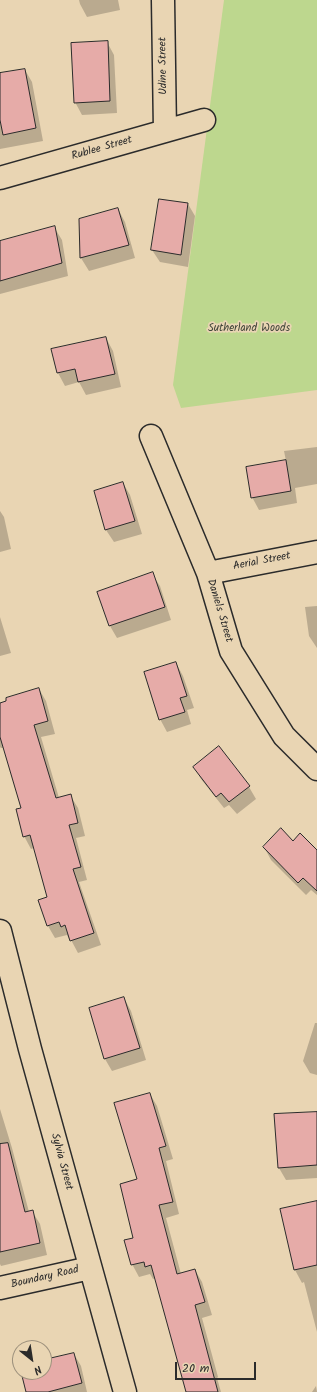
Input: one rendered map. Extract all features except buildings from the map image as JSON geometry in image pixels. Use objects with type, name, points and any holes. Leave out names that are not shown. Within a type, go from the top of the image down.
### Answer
[{"type":"street","name":"Udine Street","points":[[163,0],[165,131]]},
{"type":"street","name":"Rublee Street","points":[[0,178],[204,120]]},
{"type":"street","name":"Daniels Street","points":[[151,436],[208,573],[231,651],[284,736],[317,769]]},
{"type":"street","name":"Aerial Street","points":[[208,573],[317,552]]},
{"type":"street","name":"Sylvia Street","points":[[0,931],[30,1049],[125,1392]]},
{"type":"street","name":"Boundary Road","points":[[0,1288],[90,1268]]},
{"type":"green space","name":"Sutherland Woods","points":[[224,0],[317,0],[317,390],[181,408],[173,385]]}]
